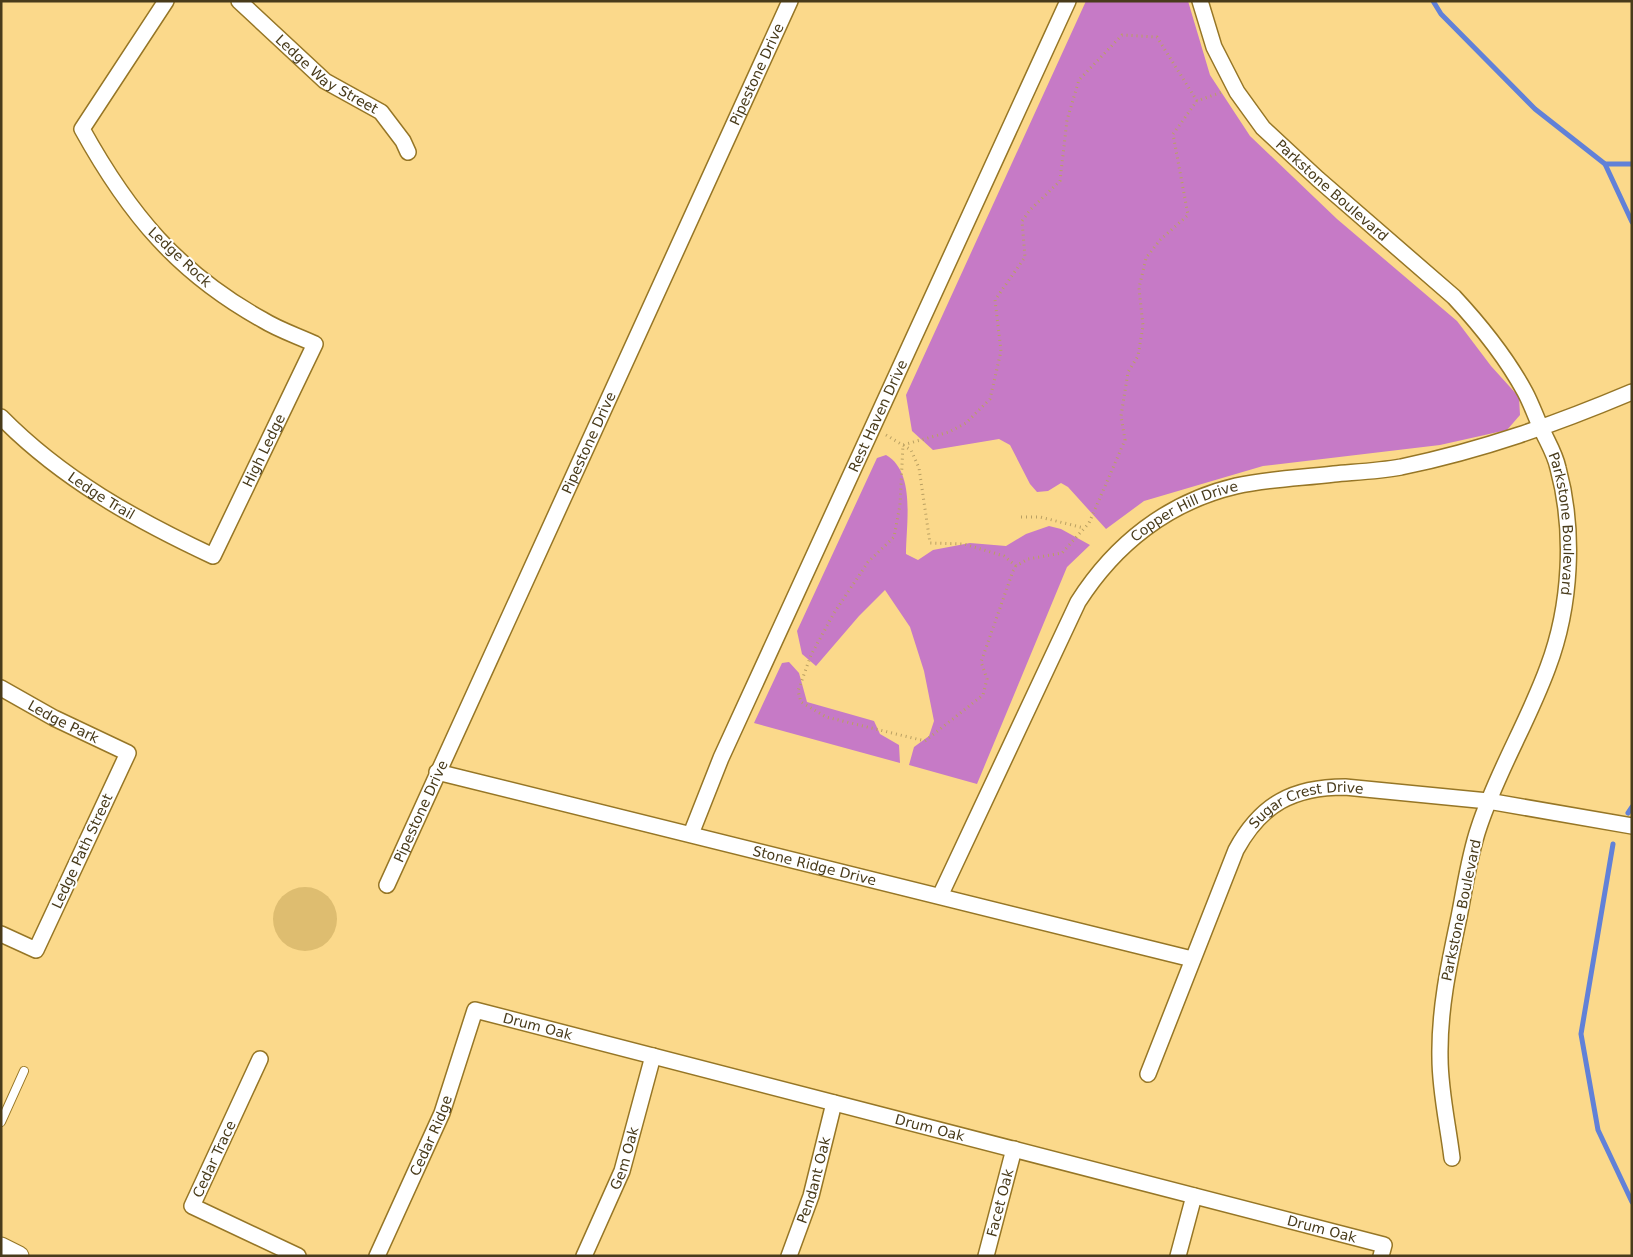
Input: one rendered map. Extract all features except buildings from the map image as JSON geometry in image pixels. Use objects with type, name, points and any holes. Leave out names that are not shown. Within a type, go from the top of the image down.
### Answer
[{"type":"street","name":"Ledge Rock","points":[[166,1],[82,129],[109,177],[132,210],[161,243],[193,273],[227,299],[265,322],[315,344]]},
{"type":"street","name":"Ledge Way Street","points":[[239,1],[325,81],[381,112],[403,141],[408,152]]},
{"type":"street","name":"Pipestone Drive","points":[[387,885],[790,1]]},
{"type":"street","name":"Rest Haven Drive","points":[[691,834],[721,758],[1068,1]]},
{"type":"street","name":"Parkstone Boulevard","points":[[1200,1],[1214,47],[1234,87],[1251,114],[1280,146],[1454,297],[1469,313],[1505,360],[1525,393],[1558,467],[1566,507],[1568,547],[1566,587],[1560,626],[1535,702],[1488,801],[1472,849],[1445,985],[1440,1022],[1440,1060],[1452,1158]]},
{"type":"street","name":"High Ledge","points":[[214,556],[315,344]]},
{"type":"street","name":"Copper Hill Drive","points":[[940,896],[1078,602],[1108,561],[1145,527],[1189,502],[1236,486],[1399,467],[1480,449],[1541,429],[1632,392]]},
{"type":"street","name":"Ledge Trail","points":[[1,417],[56,466],[108,502],[162,532],[214,556]]},
{"type":"street","name":"Ledge Park","points":[[1,688],[54,718],[128,753]]},
{"type":"street","name":"Ledge Path Street","points":[[1,934],[36,950],[128,753]]},
{"type":"street","name":"Stone Ridge Drive","points":[[437,772],[1192,959]]},
{"type":"street","name":"Sugar Crest Drive","points":[[1148,1074],[1236,850],[1247,830],[1262,814],[1280,800],[1300,791],[1323,786],[1345,786],[1488,801],[1632,826]]},
{"type":"street","name":"Drum Oak","points":[[475,1010],[1194,1196],[1382,1250]]},
{"type":"street","name":"Cedar Ridge","points":[[377,1256],[442,1113],[475,1010]]},
{"type":"street","name":"Gem Oak","points":[[584,1256],[622,1171],[653,1056]]},
{"type":"street","name":"Cedar Trace","points":[[260,1059],[192,1206],[298,1256]]},
{"type":"street","name":"Pendant Oak","points":[[789,1256],[811,1196],[834,1102]]},
{"type":"street","name":"Facet Oak","points":[[986,1256],[1014,1149]]},
{"type":"street","points":[[1178,1256],[1194,1196]]},
{"type":"street","points":[[1,1247],[19,1256]]},
{"type":"lane","points":[[1,1122],[24,1071]]},
{"type":"path","points":[[904,445],[948,432],[966,423],[990,399],[1001,351],[995,300],[1025,257],[1022,221],[1030,210],[1060,181],[1067,120],[1080,80],[1122,35],[1158,37],[1197,101]]},
{"type":"path","points":[[904,445],[900,505],[894,537],[868,562],[834,613],[808,664],[798,691],[801,702],[826,717],[925,741],[975,702],[986,689],[987,679],[981,662],[1016,566],[1028,559],[1062,553],[1085,528],[1126,440],[1121,416],[1128,372],[1138,356],[1143,326],[1139,288],[1146,258],[1160,240],[1188,215],[1173,134],[1197,101],[1234,87]]},
{"type":"path","points":[[872,428],[912,450],[919,468],[930,543],[964,544],[979,548],[1004,556],[1016,566]]},
{"type":"path","points":[[1021,517],[1040,517],[1085,528]]},
{"type":"shaded area","points":[[1086,1],[1188,1],[1210,75],[1250,136],[1337,219],[1457,321],[1491,366],[1519,397],[1520,415],[1507,430],[1440,445],[1263,466],[1144,501],[1106,529],[1068,487],[1061,483],[1048,491],[1037,492],[1030,484],[1010,445],[999,439],[933,450],[912,431],[906,395]]},
{"type":"shaded area","points":[[886,455],[902,473],[906,486],[908,514],[906,554],[918,560],[933,550],[970,543],[1006,546],[1026,534],[1049,526],[1061,529],[1090,545],[1067,567],[977,784],[909,765],[914,747],[929,736],[934,721],[924,671],[910,627],[885,590],[859,616],[816,666],[802,654],[797,631],[877,458]]},
{"type":"shaded area","points":[[789,662],[799,673],[807,702],[874,721],[880,734],[899,745],[900,763],[754,723],[782,663]]},
{"type":"waterway","points":[[1433,1],[1441,14],[1535,109],[1605,164],[1632,164]]},
{"type":"waterway","points":[[1605,164],[1632,222]]},
{"type":"waterway","points":[[1628,813],[1632,807]]},
{"type":"waterway","points":[[1613,844],[1581,1034],[1598,1130],[1632,1202]]}]
